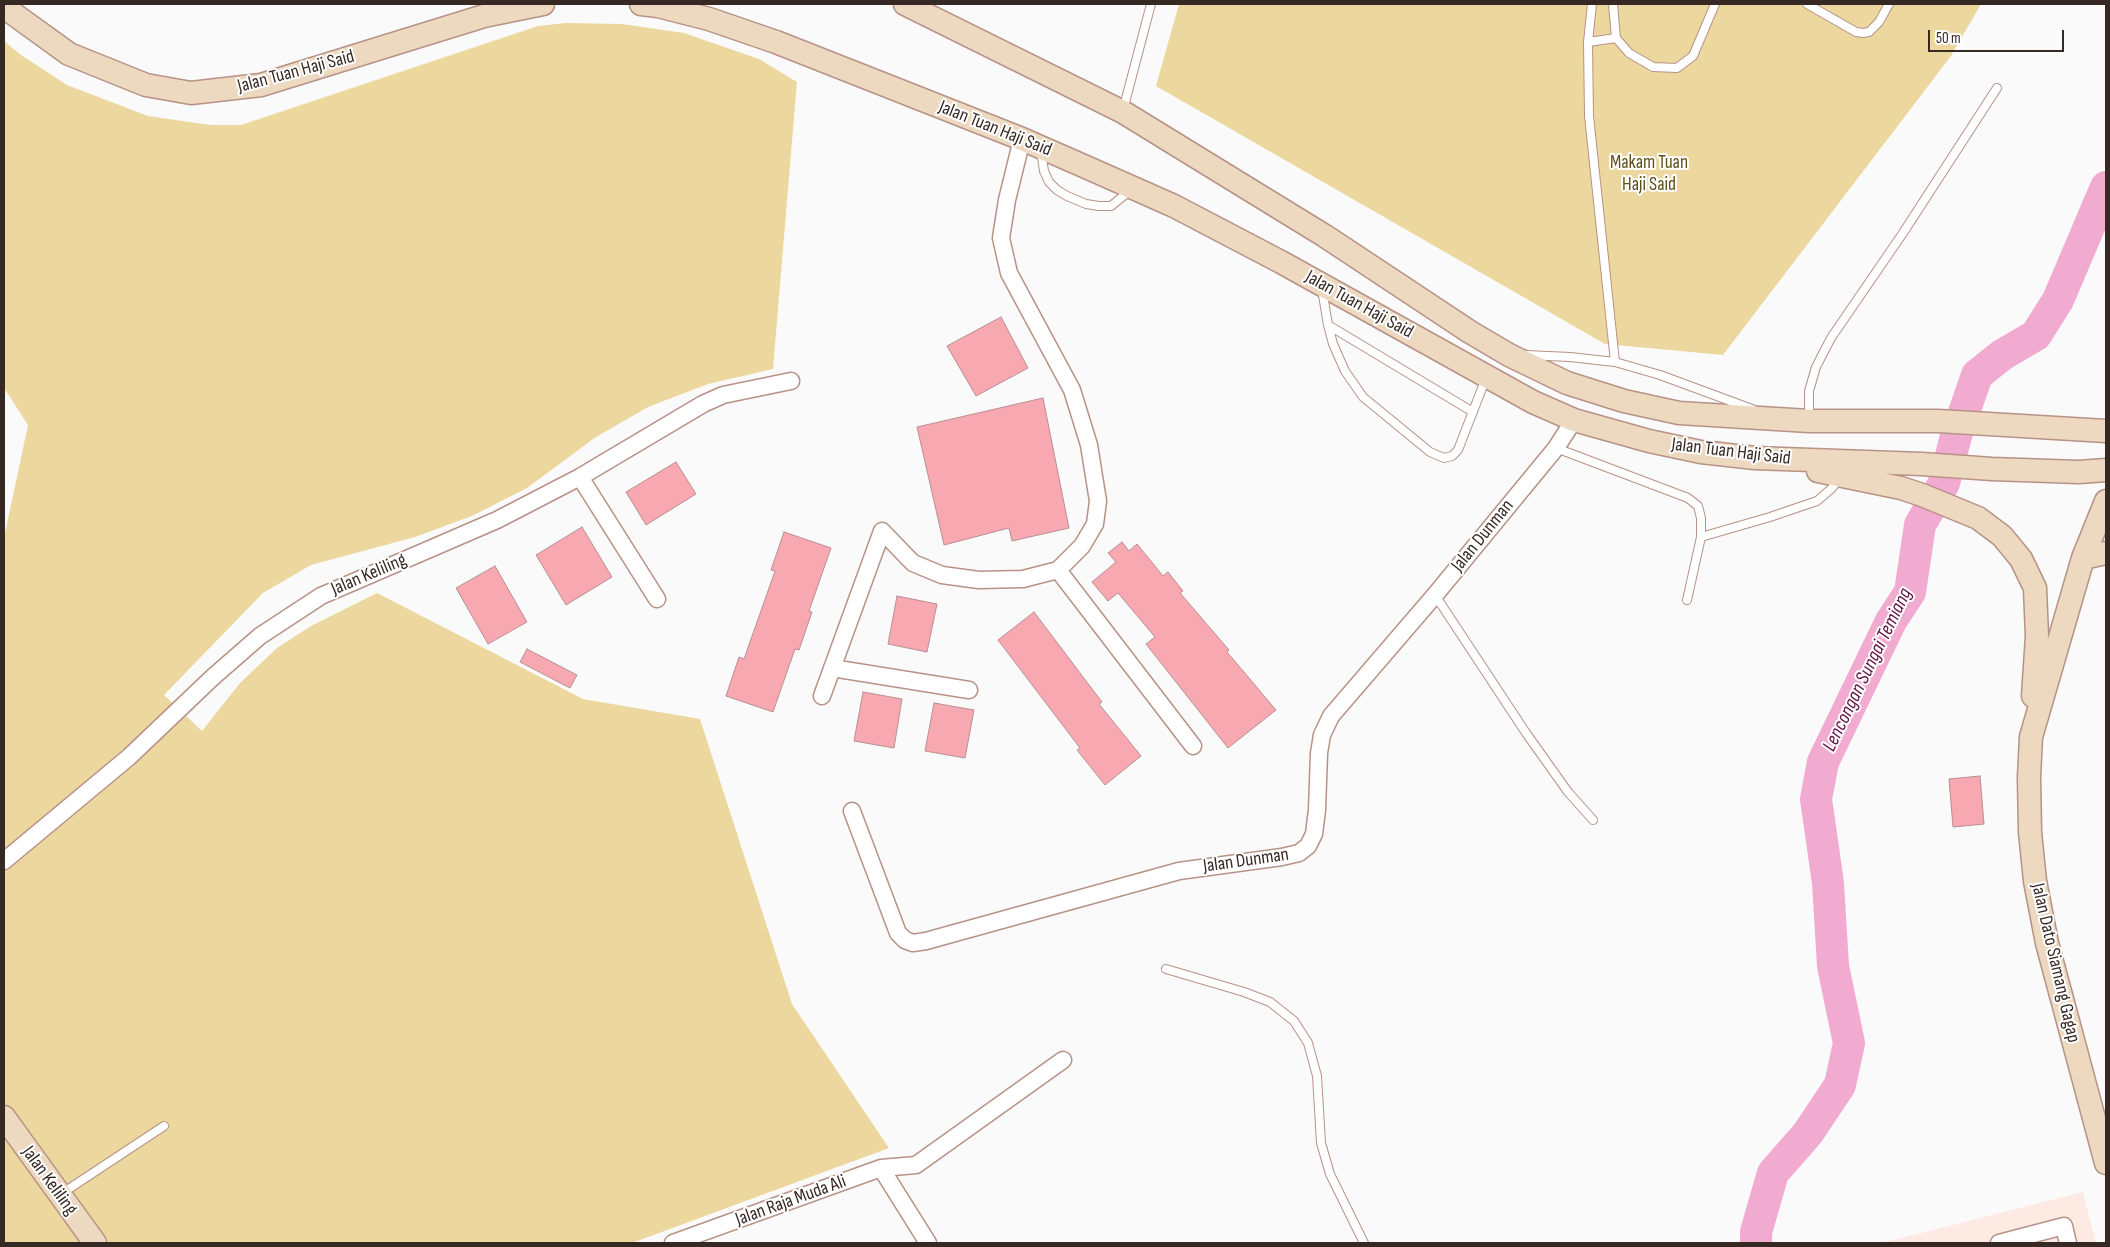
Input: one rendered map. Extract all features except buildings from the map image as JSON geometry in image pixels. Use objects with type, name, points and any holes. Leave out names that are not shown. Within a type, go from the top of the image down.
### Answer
[{"type":"main road","name":"Jalan Tuan Haji Said","points":[[4,8],[70,54],[146,86],[191,93],[261,85],[484,16],[543,4]]},
{"type":"main road","name":"Jalan Tuan Haji Said","points":[[641,4],[658,6],[709,19],[776,42],[1031,143],[1134,188],[1174,206],[1533,402],[1574,420],[1649,441],[1701,452],[1756,458],[2079,472],[2106,470]]},
{"type":"main road","name":"Jalan Tuan Haji Said","points":[[913,5],[1122,112],[1317,231],[1470,332],[1509,355],[1567,383],[1624,401],[1679,413],[1781,420],[1938,422],[2106,431]]},
{"type":"main road","points":[[2078,429],[2106,421]]},
{"type":"main road","points":[[1756,458],[1901,488],[1978,518],[2002,536],[2021,559],[2036,588],[2037,636],[2031,737]]},
{"type":"main road","name":"Jalan Dato Siamang Gagap","points":[[2106,501],[2083,558],[2031,737],[2030,832],[2047,944],[2106,1163]]},
{"type":"main road","points":[[2083,558],[2106,553]]},
{"type":"main road","name":"Jalan Keliling","points":[[4,1117],[59,1196],[95,1243]]},
{"type":"street","points":[[822,696],[882,530],[912,563],[942,575],[980,580],[1023,579],[1058,570],[1082,546],[1095,524],[1098,501],[1089,445],[1072,390],[1009,273],[1001,238],[1007,200],[1031,143]]},
{"type":"street","name":"Jalan Keliling","points":[[4,861],[129,757],[213,677],[260,636],[320,596],[497,520],[580,477],[703,404],[723,395],[791,381]]},
{"type":"street","name":"Jalan Dunman","points":[[852,811],[898,932],[905,940],[913,943],[1179,871],[1300,853],[1308,846],[1314,834],[1317,810],[1319,753],[1322,735],[1331,716],[1435,595],[1556,448],[1574,420]]},
{"type":"street","points":[[580,477],[657,599]]},
{"type":"street","points":[[1058,570],[1193,746]]},
{"type":"street","points":[[832,668],[969,690]]},
{"type":"street","name":"Jalan Raja Muda Ali","points":[[673,1243],[880,1168],[916,1166],[1064,1060]]},
{"type":"street","points":[[880,1168],[928,1243]]},
{"type":"street","points":[[1999,1243],[2064,1226],[2068,1243]]},
{"type":"lane","points":[[1122,112],[1151,4]]},
{"type":"lane","points":[[1592,4],[1588,42],[1589,116],[1615,362]]},
{"type":"lane","points":[[1614,4],[1616,38],[1629,53],[1653,67],[1677,68],[1693,56],[1715,4]]},
{"type":"lane","points":[[1807,4],[1856,32],[1863,34],[1869,32],[1879,22],[1889,4]]},
{"type":"lane","points":[[1588,42],[1616,38]]},
{"type":"lane","points":[[1809,421],[1810,392],[1816,367],[1831,338],[1996,88]]},
{"type":"lane","points":[[1031,143],[1049,182],[1067,196],[1092,205],[1111,206],[1134,188]]},
{"type":"lane","points":[[1321,285],[1333,344],[1345,371],[1363,397],[1430,452],[1444,458],[1452,456],[1458,450],[1486,376]]},
{"type":"lane","points":[[1328,325],[1472,412]]},
{"type":"lane","points":[[1509,355],[1570,357],[1615,362],[1660,375],[1781,420]]},
{"type":"lane","points":[[1556,448],[1688,498],[1698,506],[1701,518],[1701,537],[1687,600]]},
{"type":"lane","points":[[1701,537],[1770,518],[1817,500],[1831,490],[1842,476]]},
{"type":"lane","points":[[1435,595],[1526,734],[1568,792],[1593,820]]},
{"type":"lane","points":[[1166,969],[1244,992],[1270,1002],[1294,1021],[1308,1042],[1317,1076],[1321,1143],[1330,1174],[1364,1243]]},
{"type":"lane","points":[[59,1196],[164,1126]]},
{"type":"shaded area","points":[[2083,1192],[2096,1243],[1881,1243]]},
{"type":"green space","name":"Makam Tuan Haji Said","points":[[1179,4],[1981,4],[1951,56],[1723,355],[1605,344],[1156,86]]},
{"type":"green space","points":[[566,23],[622,24],[684,33],[759,59],[797,82],[773,369],[708,384],[648,407],[596,437],[527,488],[472,516],[415,537],[311,565],[263,593],[164,695],[202,731],[240,683],[277,648],[311,626],[377,593],[583,699],[700,719],[792,1004],[889,1148],[632,1243],[101,1243],[67,1199],[4,1104],[4,538],[28,425],[4,388],[4,41],[21,55],[67,85],[148,116],[210,125],[241,125],[538,26]]},
{"type":"green space","points":[[4,1125],[89,1243],[4,1243]]},
{"type":"waterway","name":"Lencongan Sungai Temiang","points":[[1756,1243],[1756,1232],[1773,1173],[1808,1133],[1840,1085],[1849,1043],[1833,966],[1828,883],[1816,799],[1823,762],[1891,621],[1910,592],[1920,525],[1944,483],[1956,436],[1977,375],[2002,355],[2036,335],[2058,300],[2106,187]]}]
